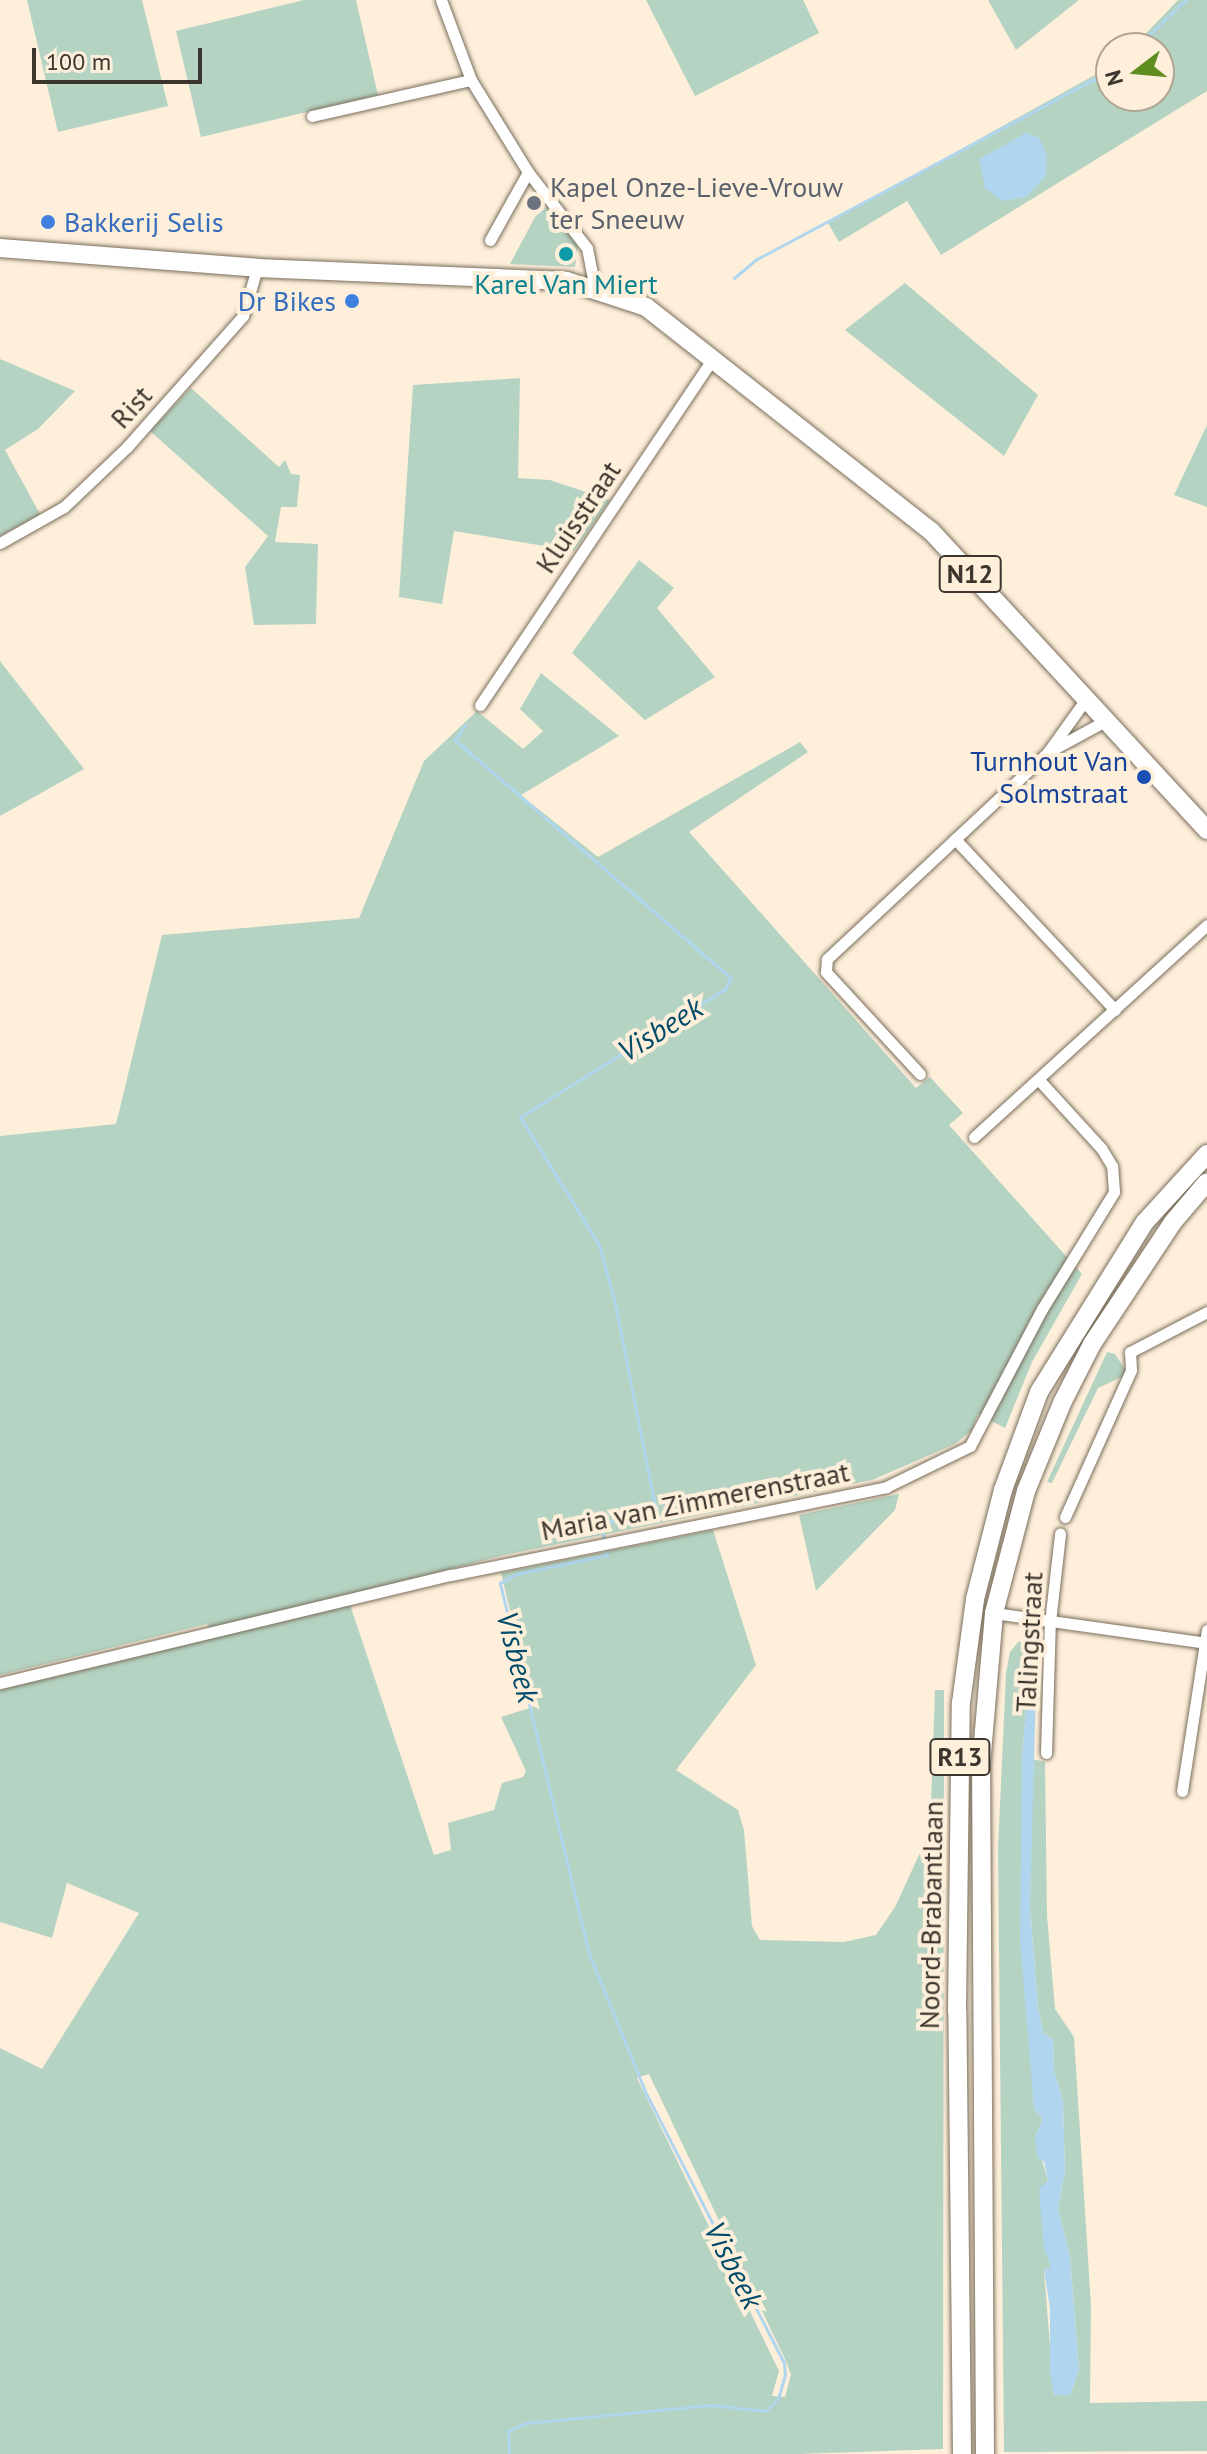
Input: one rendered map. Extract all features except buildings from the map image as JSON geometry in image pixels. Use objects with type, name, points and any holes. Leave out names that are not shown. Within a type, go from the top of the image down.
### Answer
[{"type":"main road","name":"N12","points":[[0,248],[257,268],[594,285],[646,307],[714,356],[931,531],[1207,830]]},
{"type":"main road","name":"Noord-Brabantlaan","points":[[962,2454],[957,2011],[961,1703],[975,1599],[1003,1490],[1039,1392],[1145,1222],[1207,1154]]},
{"type":"main road","name":"Noord-Brabantlaan","points":[[985,2454],[981,1765],[994,1613],[1026,1491],[1063,1401],[1100,1332],[1173,1222],[1207,1182]]},
{"type":"street","points":[[441,0],[471,80],[528,172],[582,238],[593,260],[594,285]]},
{"type":"street","points":[[312,116],[471,80]]},
{"type":"street","points":[[490,240],[528,172]]},
{"type":"street","name":"Rist","points":[[0,543],[64,507],[127,447],[243,316],[257,268]]},
{"type":"street","name":"Kluisstraat","points":[[480,705],[714,356]]},
{"type":"street","points":[[920,1074],[823,965],[1048,752],[1086,699]]},
{"type":"street","points":[[1048,752],[1105,721]]},
{"type":"street","points":[[955,839],[1115,1010]]},
{"type":"street","points":[[974,1137],[1207,925]]},
{"type":"street","name":"Maria van Zimmerenstraat","points":[[0,1683],[451,1575],[886,1487],[970,1446],[1042,1309],[1114,1192],[1112,1166],[1101,1148],[1038,1079]]},
{"type":"street","points":[[1065,1517],[1131,1370],[1130,1352],[1207,1312]]},
{"type":"street","name":"Talingstraat","points":[[1046,1753],[1050,1622],[1060,1534]]},
{"type":"street","points":[[994,1613],[1206,1639],[1182,1791]]},
{"type":"green space","points":[[27,0],[142,0],[168,106],[58,132]]},
{"type":"green space","points":[[304,0],[356,0],[378,95],[201,137],[176,31]]},
{"type":"green space","points":[[646,0],[803,0],[819,33],[695,96]]},
{"type":"green space","points":[[988,0],[1079,0],[1016,50]]},
{"type":"green space","points":[[1178,0],[1207,0],[1207,91],[1175,111],[1175,32],[1147,32]]},
{"type":"green space","points":[[1095,75],[1095,112],[1173,112],[941,255],[907,201],[839,242],[828,223]]},
{"type":"green space","points":[[549,205],[578,246],[575,267],[510,264],[535,217]]},
{"type":"green space","points":[[905,283],[1038,395],[1004,456],[845,330]]},
{"type":"green space","points":[[0,359],[75,391],[38,429],[5,450],[40,514],[0,536]]},
{"type":"green space","points":[[520,378],[518,478],[550,480],[610,500],[574,551],[454,531],[442,604],[399,597],[413,385]]},
{"type":"green space","points":[[191,388],[279,467],[285,460],[291,474],[300,475],[297,507],[281,507],[275,542],[318,544],[316,624],[254,625],[245,567],[268,536],[150,431]]},
{"type":"green space","points":[[1207,425],[1207,507],[1174,495]]},
{"type":"green space","points":[[639,560],[674,588],[657,608],[715,677],[645,720],[572,653]]},
{"type":"green space","points":[[0,661],[84,769],[0,816]]},
{"type":"green space","points":[[541,673],[619,736],[521,795],[598,857],[800,742],[808,752],[689,832],[916,1088],[930,1077],[963,1113],[949,1125],[1082,1274],[1032,1362],[1005,1428],[978,1414],[972,1430],[955,1444],[872,1480],[504,1555],[347,1596],[434,1855],[451,1850],[448,1823],[494,1810],[502,1783],[523,1777],[526,1771],[501,1717],[533,1707],[501,1573],[713,1530],[756,1665],[676,1770],[738,1810],[744,1830],[752,1926],[760,1940],[844,1942],[876,1935],[895,1907],[930,1831],[935,1690],[944,1690],[943,2449],[800,2454],[0,2454],[0,2048],[42,2069],[139,1913],[67,1883],[52,1938],[0,1922],[0,1690],[214,1638],[207,1624],[0,1675],[0,1136],[116,1124],[162,935],[359,918],[424,761],[477,711],[523,749],[543,731],[520,709]],"holes":[[[649,2074],[791,2374],[785,2397],[772,2396],[779,2371],[637,2078]]]},
{"type":"green space","points":[[1107,1352],[1115,1354],[1128,1374],[1098,1388],[1052,1483],[1047,1482]]},
{"type":"green space","points":[[899,1494],[895,1510],[816,1591],[799,1515]]},
{"type":"green space","points":[[1019,1641],[1031,1647],[1022,1758],[1030,2033],[1034,2109],[1043,2119],[1035,2136],[1048,2181],[1044,2249],[1052,2267],[1044,2271],[1054,2395],[1070,2395],[1079,2370],[1070,2257],[1058,2208],[1065,2172],[1063,2101],[1054,2070],[1053,2040],[1043,2032],[1038,2007],[1030,1907],[1032,1759],[1045,1762],[1047,1916],[1055,2009],[1074,2037],[1091,2305],[1090,2403],[1207,2401],[1207,2451],[1004,2452],[998,1849],[1006,1673],[1010,1652]]},
{"type":"water","points":[[1026,133],[1039,138],[1047,155],[1046,176],[1026,197],[1002,201],[985,188],[979,159]]},
{"type":"water","points":[[1031,1647],[1037,1650],[1030,1908],[1038,2007],[1043,2032],[1053,2040],[1054,2070],[1063,2101],[1065,2172],[1058,2208],[1070,2257],[1079,2370],[1070,2395],[1054,2395],[1050,2374],[1050,2309],[1044,2270],[1051,2267],[1044,2249],[1039,2189],[1048,2181],[1044,2162],[1037,2156],[1035,2136],[1043,2119],[1034,2109],[1020,1941],[1022,1758]]},
{"type":"waterway","points":[[1152,32],[1186,0]]},
{"type":"waterway","points":[[734,278],[757,259],[1095,79]]},
{"type":"waterway","name":"Visbeek","points":[[465,725],[455,740],[731,978],[725,989],[520,1117],[599,1245],[614,1299],[656,1512],[601,1523],[604,1541]]},
{"type":"waterway","name":"Visbeek","points":[[509,2454],[508,2431],[526,2423],[710,2405],[766,2411],[778,2399],[785,2375],[784,2363],[645,2091],[589,1954],[500,1583],[516,1574],[607,1555],[606,1548]]},
{"type":"place","name":"Kapel Onze-Lieve-Vrouw ter Sneeuw","points":[[534,203]]},
{"type":"place","name":"Bakkerij Selis","points":[[48,222]]},
{"type":"place","name":"Karel Van Miert","points":[[566,254]]},
{"type":"place","name":"Dr Bikes","points":[[352,301]]},
{"type":"place","name":"Turnhout Van Solmstraat","points":[[1144,777]]}]
